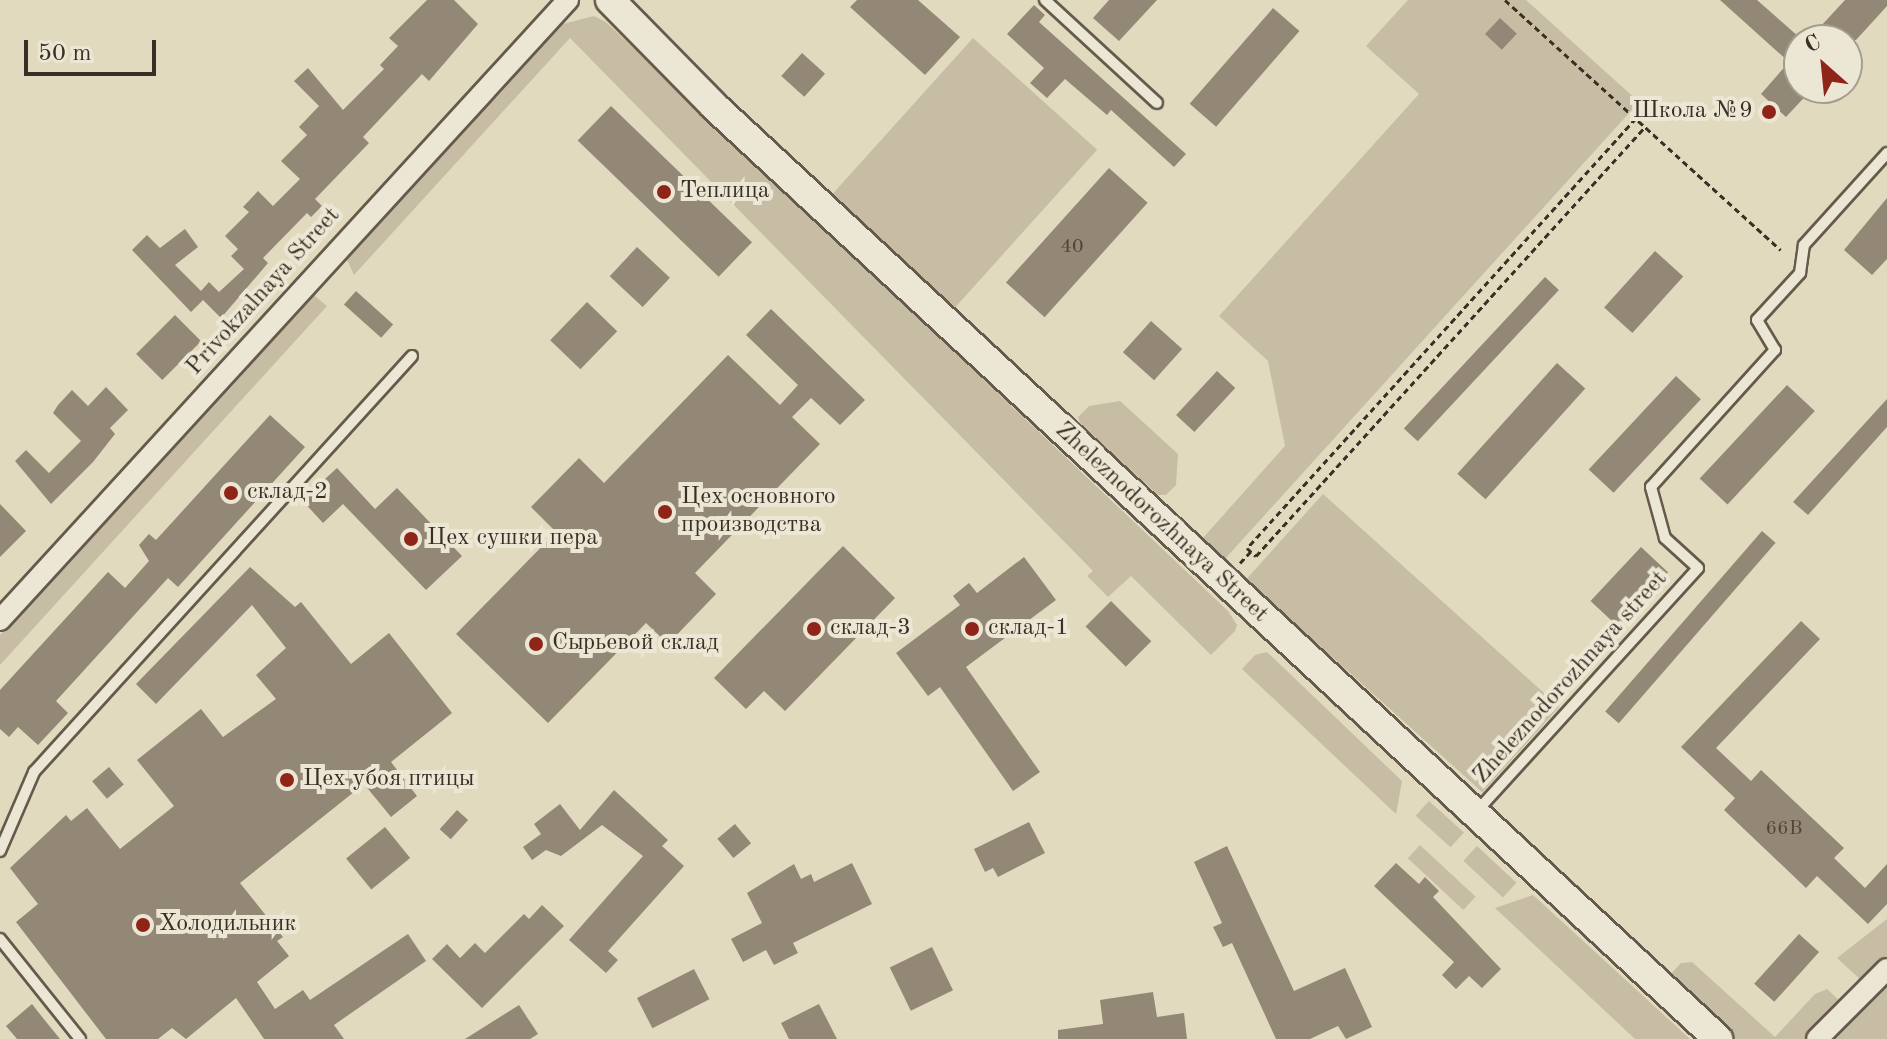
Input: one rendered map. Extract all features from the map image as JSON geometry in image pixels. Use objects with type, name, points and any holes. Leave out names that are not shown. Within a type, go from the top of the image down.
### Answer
[{"type":"main road","name":"Zheleznodorozhnaya Street","points":[[610,0],[714,106],[1718,1039]]},
{"type":"street","name":"Privokzalnaya Street","points":[[0,620],[568,0]]},
{"type":"street","points":[[1817,1039],[1887,969]]},
{"type":"lane","points":[[1045,0],[1157,103]]},
{"type":"lane","name":"Zheleznodorozhnaya street","points":[[1475,814],[1698,568],[1665,538],[1651,487],[1775,350],[1757,320],[1800,273],[1804,245],[1887,153]]},
{"type":"lane","points":[[0,851],[34,772],[412,356]]},
{"type":"lane","points":[[0,939],[80,1039]]},
{"type":"path","points":[[1505,0],[1781,250]]},
{"type":"path","points":[[1636,118],[1247,548],[1256,556],[1645,127]]},
{"type":"shaded area","points":[[1408,0],[1526,0],[1639,102],[1224,560],[1202,539],[1285,446],[1268,361],[1219,316],[1419,94],[1366,46]]},
{"type":"shaded area","points":[[594,16],[606,22],[1228,611],[1237,625],[1235,631],[1211,655],[1131,576],[1108,597],[1087,576],[1093,571],[570,38],[354,275],[345,255],[559,25]]},
{"type":"shaded area","points":[[973,38],[1097,150],[955,307],[831,196]]},
{"type":"shaded area","points":[[306,296],[315,296],[327,306],[0,665],[0,635]]},
{"type":"shaded area","points":[[1120,401],[1178,454],[1176,485],[1166,495],[1158,495],[1080,423],[1078,417],[1089,406]]},
{"type":"shaded area","points":[[1323,494],[1559,707],[1482,792],[1246,579]]},
{"type":"shaded area","points":[[1267,652],[1402,781],[1396,814],[1242,669],[1255,655]]},
{"type":"shaded area","points":[[1429,801],[1464,832],[1451,847],[1416,816]]},
{"type":"shaded area","points":[[1420,845],[1476,897],[1463,910],[1408,858]]},
{"type":"shaded area","points":[[1477,846],[1516,883],[1503,897],[1463,861]]},
{"type":"shaded area","points":[[1533,895],[1690,1039],[1635,1039],[1495,908]]},
{"type":"shaded area","points":[[1887,919],[1887,955],[1862,981],[1837,958]]},
{"type":"shaded area","points":[[1692,962],[1775,1037],[1815,994],[1827,989],[1841,1002],[1804,1039],[1736,1039],[1669,976],[1681,963]]},
{"type":"shaded area","points":[[1887,986],[1887,1039],[1834,1039]]},
{"type":"building","points":[[427,0],[454,0],[478,24],[429,81],[422,74],[363,137],[369,143],[315,199],[322,206],[311,217],[307,213],[263,258],[268,263],[221,318],[203,300],[191,312],[132,250],[147,235],[160,248],[185,229],[198,247],[175,265],[201,291],[209,282],[219,292],[244,269],[231,256],[238,249],[225,236],[249,212],[243,207],[258,191],[273,206],[300,179],[281,161],[307,135],[299,127],[319,106],[294,81],[308,68],[343,110],[384,69],[380,65],[398,46],[389,38]]},
{"type":"building","points":[[857,0],[918,0],[960,37],[925,75],[850,7]]},
{"type":"building","points":[[1109,0],[1157,0],[1119,41],[1093,18]]},
{"type":"building","points":[[1720,0],[1757,0],[1784,24],[1783,57]]},
{"type":"building","points":[[1845,0],[1887,0],[1887,6],[1863,32],[1863,24],[1823,24]]},
{"type":"building","points":[[1034,5],[1045,15],[1039,22],[1186,154],[1174,167],[1111,110],[1107,115],[1065,79],[1047,98],[1030,83],[1044,68],[1007,34]]},
{"type":"building","points":[[1273,8],[1299,31],[1216,127],[1190,104]]},
{"type":"building","points":[[1500,18],[1517,34],[1502,50],[1485,34]]},
{"type":"building","points":[[802,53],[825,74],[804,97],[781,76]]},
{"type":"building","points":[[1783,69],[1783,104],[1798,104],[1786,117],[1761,94]]},
{"type":"building","name":"Теплица","points":[[611,106],[752,242],[719,277],[578,141]]},
{"type":"building","points":[[1109,168],[1148,203],[1045,317],[1006,282]]},
{"type":"building","points":[[1887,198],[1887,259],[1872,275],[1844,250]]},
{"type":"building","points":[[637,247],[670,278],[643,307],[610,276]]},
{"type":"building","points":[[1655,251],[1683,276],[1632,333],[1604,307]]},
{"type":"building","points":[[1545,277],[1559,290],[1418,441],[1404,428]]},
{"type":"building","points":[[356,291],[393,324],[381,338],[344,304]]},
{"type":"building","points":[[587,302],[617,331],[580,369],[550,340]]},
{"type":"building","points":[[771,309],[865,400],[840,425],[811,398],[792,417],[820,444],[695,573],[716,594],[668,644],[646,623],[548,723],[456,634],[556,532],[531,507],[579,458],[604,483],[728,355],[780,405],[798,385],[746,335]]},
{"type":"building","points":[[175,315],[201,341],[162,380],[136,354]]},
{"type":"building","points":[[1151,321],[1182,349],[1154,380],[1123,352]]},
{"type":"building","points":[[1557,363],[1585,388],[1486,499],[1457,474]]},
{"type":"building","points":[[1217,371],[1235,388],[1194,432],[1176,415]]},
{"type":"building","points":[[1676,376],[1701,399],[1614,493],[1589,470]]},
{"type":"building","points":[[1787,385],[1815,411],[1727,505],[1700,479]]},
{"type":"building","points":[[106,387],[128,410],[110,428],[115,434],[93,462],[51,504],[15,461],[26,450],[49,473],[81,441],[53,413],[58,405],[72,390],[88,406]]},
{"type":"building","points":[[1887,399],[1887,427],[1808,515],[1793,502]]},
{"type":"building","points":[[270,415],[305,447],[178,587],[168,578],[56,701],[68,713],[38,745],[18,727],[9,737],[0,729],[0,690],[108,572],[125,588],[149,561],[139,545],[149,534],[156,540]]},
{"type":"building","name":"Цех сушки пера","points":[[337,468],[375,509],[397,488],[462,556],[426,590],[343,504],[323,523],[302,500]]},
{"type":"building","points":[[0,504],[26,531],[0,557]]},
{"type":"building","points":[[1762,531],[1776,543],[1619,723],[1605,711]]},
{"type":"building","name":"склад-3","points":[[843,546],[895,598],[785,711],[764,691],[746,709],[714,678]]},
{"type":"building","points":[[1641,547],[1668,572],[1618,626],[1591,601]]},
{"type":"building","name":"склад-1","points":[[1024,557],[1056,600],[966,667],[1040,772],[1013,791],[940,687],[928,696],[896,653],[960,605],[953,596],[969,583],[977,593]]},
{"type":"building","points":[[250,567],[295,607],[301,602],[351,664],[389,633],[452,713],[391,762],[417,796],[391,817],[364,784],[240,883],[283,937],[277,941],[289,956],[257,982],[275,1009],[303,990],[310,1000],[408,934],[426,961],[334,1025],[344,1039],[264,1039],[236,998],[186,1039],[172,1028],[158,1039],[106,1039],[16,922],[38,904],[10,868],[66,815],[71,821],[87,808],[120,849],[174,806],[137,760],[201,709],[223,737],[276,699],[256,675],[286,648],[252,605],[156,704],[136,684]]},
{"type":"building","points":[[1111,601],[1151,641],[1126,667],[1086,626]]},
{"type":"building","points":[[1801,621],[1820,639],[1716,748],[1751,781],[1761,770],[1844,848],[1834,858],[1865,888],[1887,864],[1887,904],[1868,924],[1817,876],[1806,888],[1724,810],[1735,798],[1681,747]]},
{"type":"building","points":[[109,767],[124,785],[107,799],[92,781]]},
{"type":"building","points":[[614,790],[668,840],[662,846],[684,866],[608,951],[618,960],[606,973],[569,940],[643,856],[602,825],[561,856],[546,850],[532,860],[523,847],[541,834],[534,824],[560,804],[580,830]]},
{"type":"building","points":[[457,810],[468,820],[451,839],[440,829]]},
{"type":"building","points":[[1029,822],[1045,853],[998,877],[993,868],[985,872],[974,849]]},
{"type":"building","points":[[735,824],[751,843],[733,858],[717,839]]},
{"type":"building","points":[[385,827],[410,858],[371,890],[346,858]]},
{"type":"building","points":[[1227,846],[1294,991],[1345,968],[1372,1027],[1346,1039],[1338,1026],[1310,1039],[1276,1039],[1232,943],[1223,947],[1213,927],[1222,923],[1194,862]]},
{"type":"building","points":[[852,863],[872,904],[793,943],[798,953],[774,965],[766,950],[743,962],[731,939],[762,923],[747,893],[794,864],[801,879],[811,874],[814,882]]},
{"type":"building","points":[[1396,863],[1419,884],[1425,877],[1439,891],[1433,897],[1501,969],[1482,988],[1469,976],[1456,989],[1442,975],[1454,962],[1374,886]]},
{"type":"building","points":[[542,905],[564,926],[482,1008],[432,959],[447,944],[460,958],[475,943],[485,953],[524,914],[529,919]]},
{"type":"building","points":[[1799,934],[1819,952],[1774,1002],[1754,984]]},
{"type":"building","points":[[932,947],[953,990],[911,1011],[890,968]]},
{"type":"building","points":[[694,969],[709,999],[652,1028],[637,998]]},
{"type":"building","points":[[1153,992],[1157,1017],[1184,1013],[1187,1039],[1058,1039],[1058,1030],[1103,1024],[1100,1000]]},
{"type":"building","points":[[32,1004],[60,1039],[17,1039],[6,1026]]},
{"type":"building","points":[[819,1004],[837,1039],[789,1039],[781,1023]]},
{"type":"building","points":[[519,1005],[538,1034],[530,1039],[465,1039]]},
{"type":"place","name":"Школа №9","points":[[1769,112]]},
{"type":"place","name":"Теплица","points":[[664,192]]},
{"type":"place","name":"склад-2","points":[[231,493]]},
{"type":"place","name":"Цех основного производства","points":[[665,512]]},
{"type":"place","name":"Цех сушки пера","points":[[411,539]]},
{"type":"place","name":"склад-3","points":[[814,629]]},
{"type":"place","name":"склад-1","points":[[972,629]]},
{"type":"place","name":"Сырьевой склад","points":[[536,644]]},
{"type":"place","name":"Цех убоя птицы","points":[[287,780]]},
{"type":"place","name":"Холодильник","points":[[143,925]]}]
